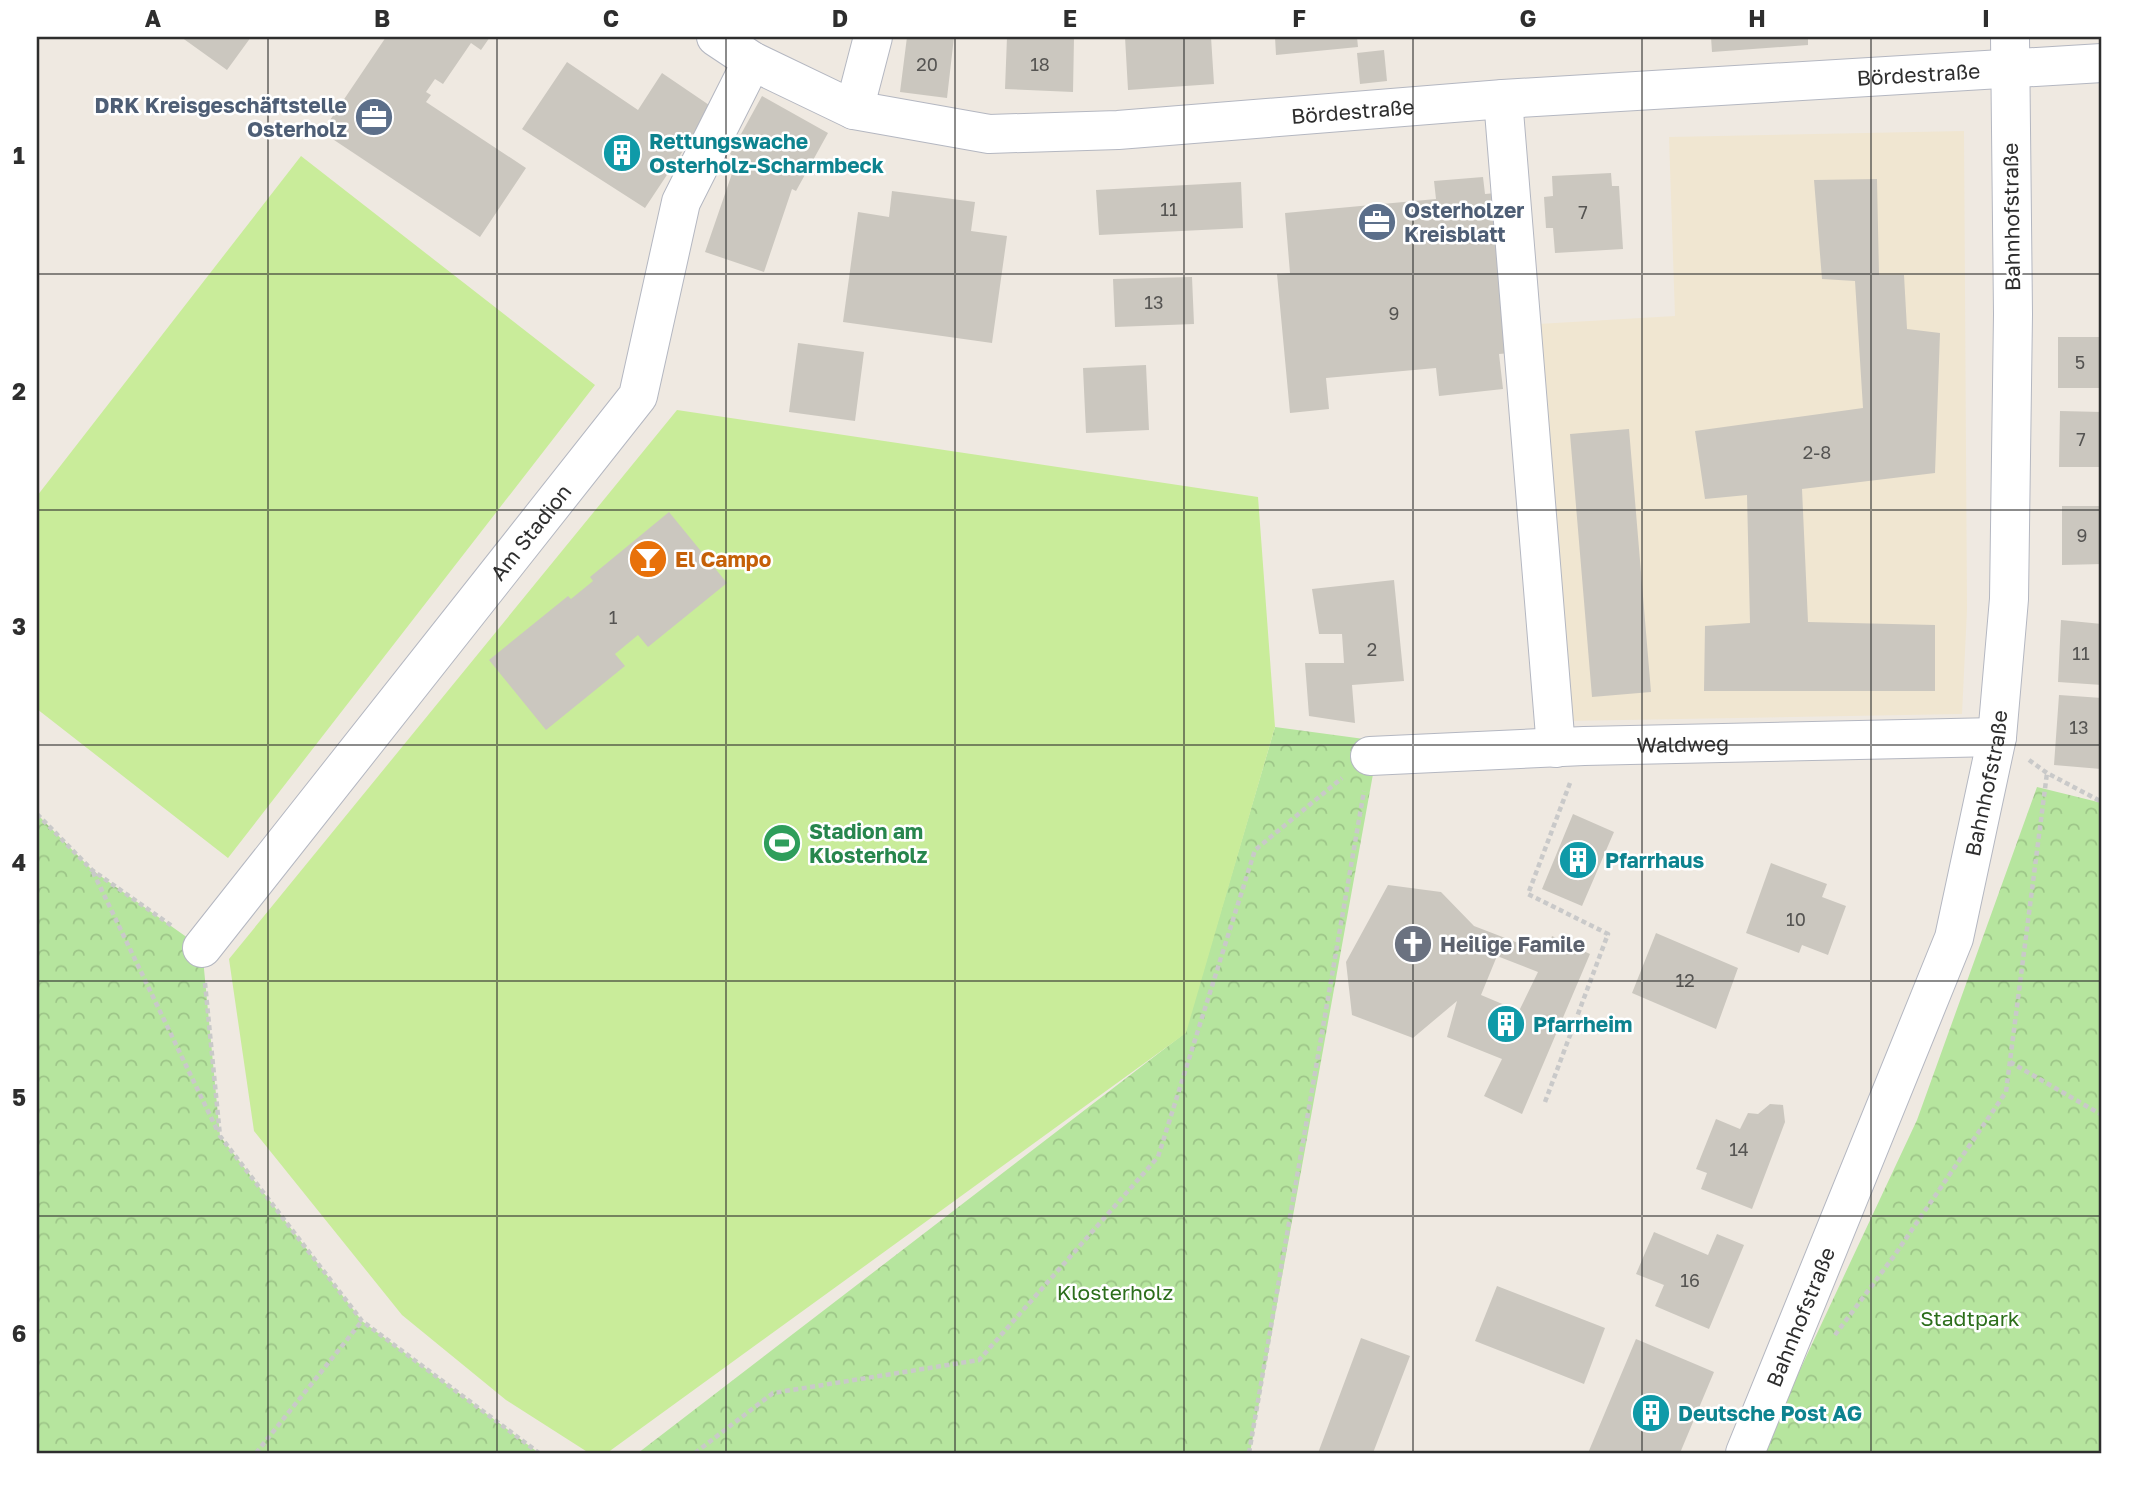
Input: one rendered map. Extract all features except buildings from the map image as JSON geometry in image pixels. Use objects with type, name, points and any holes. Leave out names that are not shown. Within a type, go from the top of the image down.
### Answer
[{"type":"street","name":"Bördestraße","points":[[716,37],[752,61],[854,110],[989,134],[1118,130],[1503,99],[2010,53],[2102,63]]},
{"type":"street","points":[[854,110],[873,37]]},
{"type":"street","name":"Bahnhofstraße","points":[[1745,1453],[1954,939],[1997,737],[2009,600],[2013,314],[2010,53]]},
{"type":"street","name":"Am Stadion","points":[[202,948],[638,396],[681,202],[752,61]]},
{"type":"street","points":[[1503,99],[1570,747]]},
{"type":"street","name":"Waldweg","points":[[1370,756],[1570,747],[1997,737]]},
{"type":"path","points":[[1997,737],[2047,773],[2102,802]]},
{"type":"path","points":[[1545,1102],[1608,934],[1528,894],[1570,747]]},
{"type":"path","points":[[695,1453],[773,1393],[979,1360],[1158,1157],[1255,850],[1370,756]]},
{"type":"path","points":[[1249,1453],[1370,756]]},
{"type":"path","points":[[1829,1344],[1894,1256],[2006,1092],[2047,773]]},
{"type":"path","points":[[37,814],[92,870],[202,948],[220,1136]]},
{"type":"path","points":[[92,870],[220,1136],[362,1321],[539,1453]]},
{"type":"path","points":[[2010,1062],[2102,1115]]},
{"type":"path","points":[[257,1453],[362,1321]]},
{"type":"shaded area","points":[[1964,131],[1967,610],[1962,714],[1565,721],[1538,324],[1675,316],[1669,137]]},
{"type":"green space","points":[[301,156],[595,385],[228,858],[37,709],[37,496]]},
{"type":"green space","name":"Stadion am Klosterholz","points":[[677,410],[1258,497],[1275,727],[1186,1033],[607,1453],[589,1453],[506,1400],[402,1315],[254,1131],[229,959]]},
{"type":"green space","name":"Klosterholz","points":[[1275,727],[1379,741],[1250,1453],[638,1453],[1185,1033]]},
{"type":"green space","name":"Stadtpark","points":[[2037,787],[2102,803],[2102,1453],[1761,1453],[1917,1120]]},
{"type":"green space","points":[[37,814],[92,870],[202,948],[220,1136],[362,1321],[539,1453],[37,1453]]},
{"type":"place","name":"DRK Kreisgeschäftstelle Osterholz","points":[[374,117]]},
{"type":"place","name":"Rettungswache Osterholz-Scharmbeck","points":[[622,153]]},
{"type":"place","name":"Osterholzer Kreisblatt","points":[[1377,222]]},
{"type":"place","name":"El Campo","points":[[648,559]]},
{"type":"place","name":"Stadion am Klosterholz","points":[[782,843]]},
{"type":"place","name":"Pfarrhaus","points":[[1578,860]]},
{"type":"place","name":"Heilige Famile","points":[[1413,944]]},
{"type":"place","name":"Pfarrheim","points":[[1506,1024]]},
{"type":"place","name":"Deutsche Post AG","points":[[1651,1413]]}]
